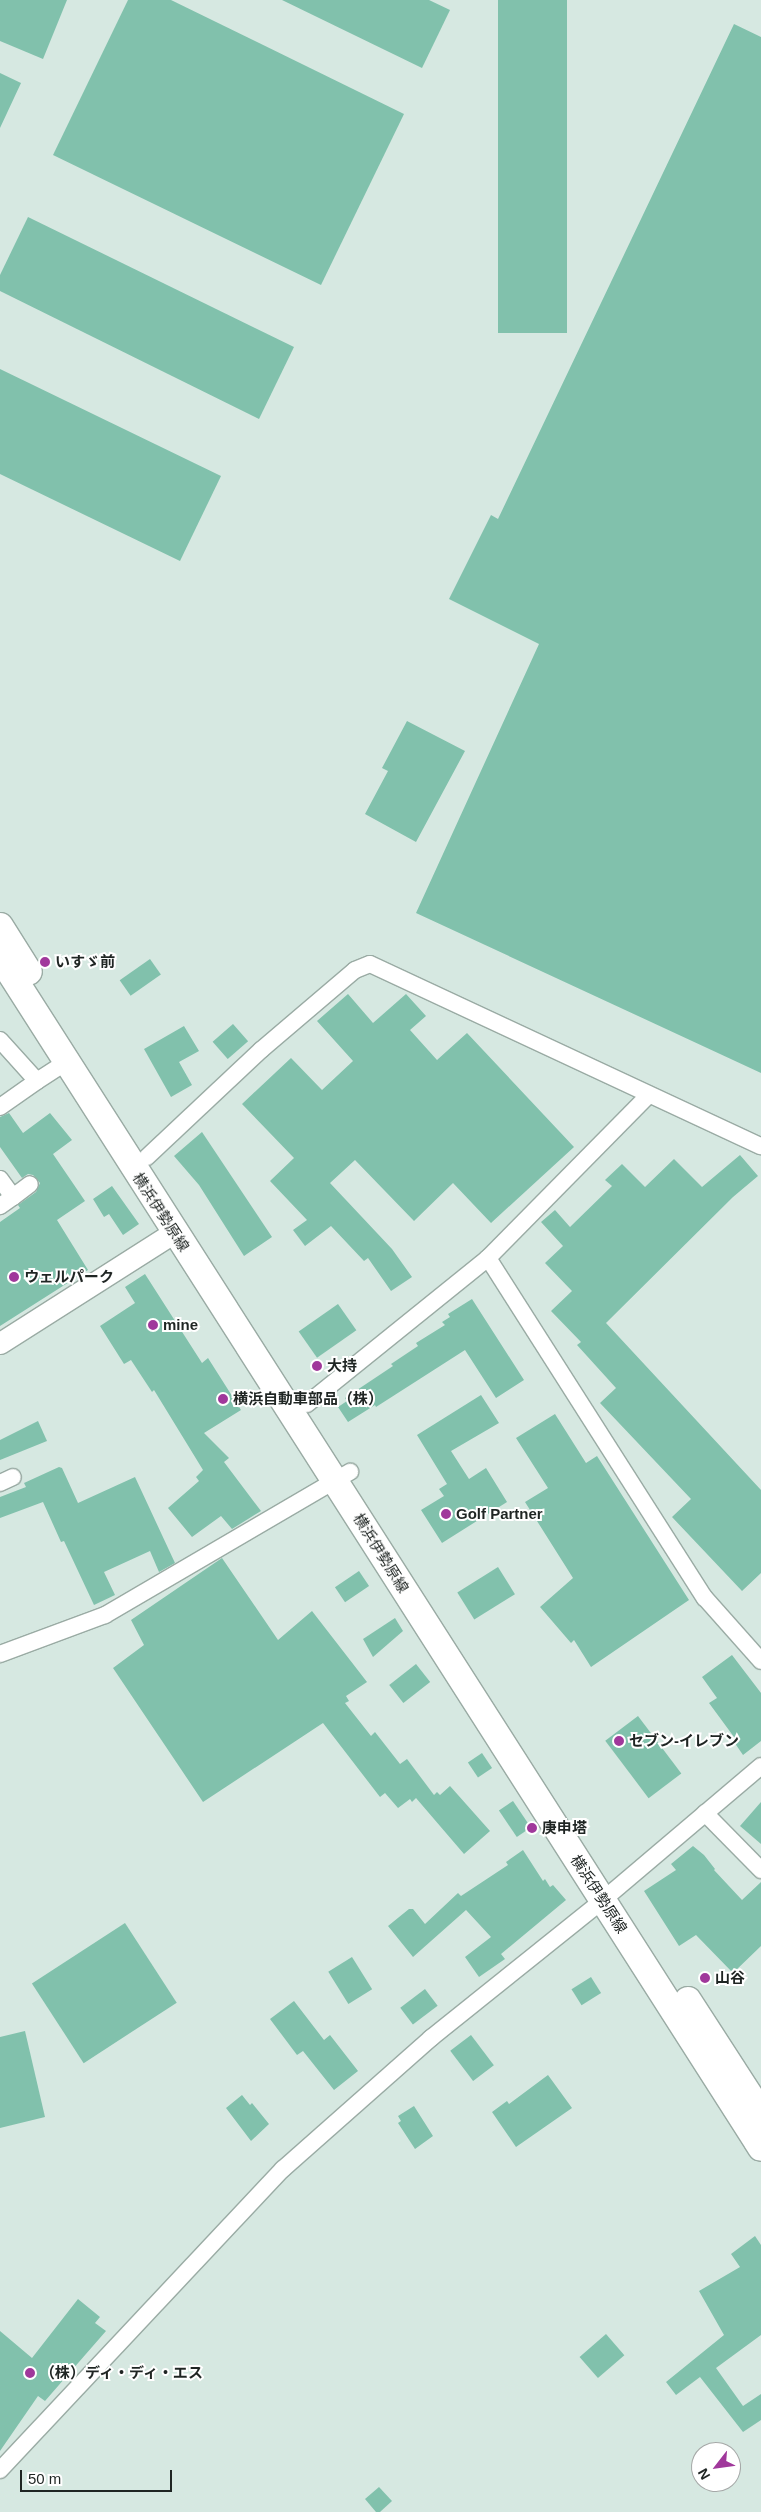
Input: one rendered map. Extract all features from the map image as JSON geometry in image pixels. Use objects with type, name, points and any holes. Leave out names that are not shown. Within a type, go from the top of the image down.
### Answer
[{"type":"main road","name":"横浜伊勢原線","points":[[0,926],[307,1404],[342,1476]]},
{"type":"main road","name":"横浜伊勢原線","points":[[0,957],[174,1232],[342,1476],[609,1894],[761,2148]]},
{"type":"main road","name":"横浜伊勢原線","points":[[609,1894],[761,2113]]},
{"type":"street","points":[[147,1157],[274,1039],[355,970],[370,964],[761,1146]]},
{"type":"street","points":[[0,1040],[37,1081]]},
{"type":"street","points":[[0,1107],[66,1062]]},
{"type":"street","points":[[307,1404],[488,1258],[649,1095]]},
{"type":"street","points":[[0,1179],[6,1201],[30,1184]]},
{"type":"street","points":[[0,1343],[174,1232]]},
{"type":"street","points":[[488,1258],[705,1598],[761,1661]]},
{"type":"street","points":[[0,1654],[105,1616],[342,1476]]},
{"type":"street","points":[[0,2470],[283,2168],[431,2038],[609,1894],[761,1766]]},
{"type":"street","points":[[706,1812],[761,1870]]},
{"type":"building","points":[[0,0],[67,0],[43,59],[0,41]]},
{"type":"building","points":[[128,0],[171,0],[404,114],[321,285],[53,155]]},
{"type":"building","points":[[282,0],[429,0],[450,10],[422,68]]},
{"type":"building","points":[[498,0],[567,0],[567,333],[498,333]]},
{"type":"building","points":[[734,24],[761,37],[761,1073],[416,913],[539,644],[449,599],[491,515],[498,519]]},
{"type":"building","points":[[0,73],[21,83],[0,128]]},
{"type":"building","points":[[28,217],[294,347],[259,419],[0,291],[0,275]]},
{"type":"building","points":[[0,369],[221,476],[180,561],[0,474]]},
{"type":"building","points":[[407,721],[465,751],[416,842],[365,814],[388,771],[382,768]]},
{"type":"building","points":[[150,959],[161,975],[131,996],[120,980]]},
{"type":"building","points":[[348,994],[373,1023],[406,994],[426,1016],[410,1030],[437,1060],[467,1033],[574,1147],[491,1223],[453,1183],[414,1221],[355,1160],[330,1183],[392,1249],[412,1277],[391,1291],[368,1258],[364,1261],[331,1226],[305,1246],[293,1230],[307,1220],[270,1181],[294,1158],[242,1104],[291,1058],[322,1090],[353,1061],[317,1021]]},
{"type":"building","points":[[233,1024],[248,1041],[228,1059],[213,1042]]},
{"type":"building","points":[[184,1026],[199,1051],[179,1062],[192,1085],[171,1097],[144,1049]]},
{"type":"building","points":[[9,1113],[23,1133],[50,1113],[72,1140],[53,1154],[85,1201],[57,1220],[88,1270],[0,1326],[0,1222],[20,1208],[18,1205],[36,1192],[40,1183],[33,1175],[28,1174],[22,1178],[0,1147],[0,1117]]},
{"type":"building","points":[[202,1132],[272,1237],[244,1256],[199,1185],[174,1156]]},
{"type":"building","points":[[740,1155],[758,1176],[733,1197],[606,1323],[761,1490],[761,1573],[742,1591],[672,1517],[691,1499],[600,1403],[616,1388],[577,1345],[581,1342],[551,1311],[572,1291],[545,1263],[563,1246],[541,1222],[555,1210],[570,1227],[612,1186],[605,1180],[622,1164],[645,1187],[674,1159],[702,1187]]},
{"type":"building","points":[[112,1186],[139,1224],[123,1235],[109,1214],[104,1217],[93,1199]]},
{"type":"building","points":[[145,1274],[202,1363],[208,1358],[241,1410],[204,1433],[229,1458],[224,1462],[261,1511],[232,1529],[221,1516],[192,1537],[168,1508],[199,1481],[196,1477],[203,1470],[154,1390],[152,1392],[131,1360],[124,1364],[100,1326],[135,1303],[125,1287]]},
{"type":"building","points":[[472,1299],[524,1380],[496,1398],[465,1350],[376,1407],[375,1405],[348,1422],[338,1407],[347,1401],[345,1398],[393,1366],[391,1364],[418,1346],[416,1343],[445,1325],[442,1322],[450,1317],[448,1314]]},
{"type":"building","points":[[338,1304],[356,1330],[317,1358],[299,1332]]},
{"type":"building","points":[[481,1395],[499,1423],[451,1451],[469,1479],[486,1468],[507,1502],[442,1543],[421,1510],[444,1496],[439,1489],[447,1484],[417,1435]]},
{"type":"building","points":[[555,1414],[586,1463],[597,1456],[689,1600],[591,1667],[574,1640],[571,1643],[540,1607],[573,1578],[525,1502],[548,1488],[516,1438]]},
{"type":"building","points":[[38,1421],[47,1441],[0,1460],[0,1440]]},
{"type":"building","points":[[59,1467],[62,1468],[78,1503],[135,1477],[175,1563],[159,1572],[150,1551],[104,1572],[115,1595],[94,1605],[64,1541],[61,1542],[43,1502],[0,1518],[0,1497],[26,1487],[24,1483]]},
{"type":"building","points":[[222,1558],[278,1640],[312,1611],[367,1682],[346,1696],[349,1701],[345,1703],[371,1736],[375,1732],[400,1764],[407,1759],[434,1795],[437,1792],[440,1795],[450,1786],[490,1831],[464,1854],[416,1798],[412,1802],[410,1799],[398,1808],[385,1793],[380,1797],[323,1723],[203,1802],[113,1668],[144,1645],[131,1620]]},
{"type":"building","points":[[498,1567],[515,1594],[474,1620],[457,1592]]},
{"type":"building","points":[[359,1571],[369,1586],[345,1602],[335,1587]]},
{"type":"building","points":[[395,1618],[403,1631],[373,1657],[363,1639]]},
{"type":"building","points":[[732,1655],[761,1693],[761,1741],[743,1755],[732,1739],[734,1737],[709,1703],[717,1698],[702,1677]]},
{"type":"building","points":[[416,1664],[430,1682],[403,1703],[389,1685]]},
{"type":"building","points":[[638,1716],[681,1774],[649,1798],[605,1741]]},
{"type":"building","points":[[482,1753],[492,1768],[478,1777],[468,1763]]},
{"type":"building","points":[[513,1801],[531,1828],[517,1837],[499,1811]]},
{"type":"building","points":[[761,1802],[761,1844],[740,1826]]},
{"type":"building","points":[[693,1846],[704,1855],[714,1870],[742,1900],[761,1882],[761,1946],[733,1973],[696,1935],[679,1946],[644,1891],[676,1870],[671,1864]]},
{"type":"building","points":[[523,1850],[543,1881],[545,1879],[550,1887],[553,1885],[566,1900],[501,1954],[505,1959],[479,1977],[465,1957],[491,1937],[466,1910],[413,1957],[388,1926],[409,1909],[413,1909],[425,1924],[458,1893],[461,1896],[508,1865],[506,1862]]},
{"type":"building","points":[[125,1923],[177,2003],[84,2063],[32,1983]]},
{"type":"building","points":[[352,1957],[372,1989],[348,2004],[328,1972]]},
{"type":"building","points":[[591,1977],[601,1993],[582,2005],[571,1989]]},
{"type":"building","points":[[425,1989],[438,2006],[413,2024],[400,2008]]},
{"type":"building","points":[[294,2001],[324,2040],[330,2035],[358,2071],[334,2090],[303,2051],[297,2055],[270,2019]]},
{"type":"building","points":[[25,2031],[45,2117],[0,2128],[0,2037]]},
{"type":"building","points":[[471,2035],[494,2065],[473,2081],[450,2051]]},
{"type":"building","points":[[548,2075],[572,2108],[516,2147],[492,2112],[507,2101],[509,2104]]},
{"type":"building","points":[[242,2095],[250,2105],[252,2103],[269,2124],[251,2141],[226,2108]]},
{"type":"building","points":[[414,2106],[433,2136],[415,2149],[398,2123],[401,2121],[398,2116]]},
{"type":"building","points":[[755,2236],[761,2245],[761,2335],[716,2368],[743,2406],[761,2394],[761,2420],[743,2432],[700,2377],[676,2395],[666,2382],[724,2335],[699,2291],[740,2267],[731,2254]]},
{"type":"building","points":[[78,2299],[100,2317],[95,2323],[106,2331],[45,2401],[38,2396],[0,2451],[0,2331],[32,2358]]},
{"type":"building","points":[[606,2334],[624,2355],[598,2378],[580,2357]]},
{"type":"building","points":[[379,2487],[392,2501],[380,2512],[376,2512],[365,2499]]},
{"type":"place","name":"いすゞ前","points":[[45,962]]},
{"type":"place","name":"ウェルパーク","points":[[14,1277]]},
{"type":"place","name":"mine","points":[[153,1325]]},
{"type":"place","name":"大持","points":[[317,1366]]},
{"type":"place","name":"横浜自動車部品（株）","points":[[223,1399]]},
{"type":"place","name":"Golf Partner","points":[[446,1514]]},
{"type":"place","name":"セブン-イレブン","points":[[619,1741]]},
{"type":"place","name":"庚申塔","points":[[532,1828]]},
{"type":"place","name":"山谷","points":[[705,1978]]},
{"type":"place","name":"（株）ディ・ディ・エス","points":[[30,2373]]}]
